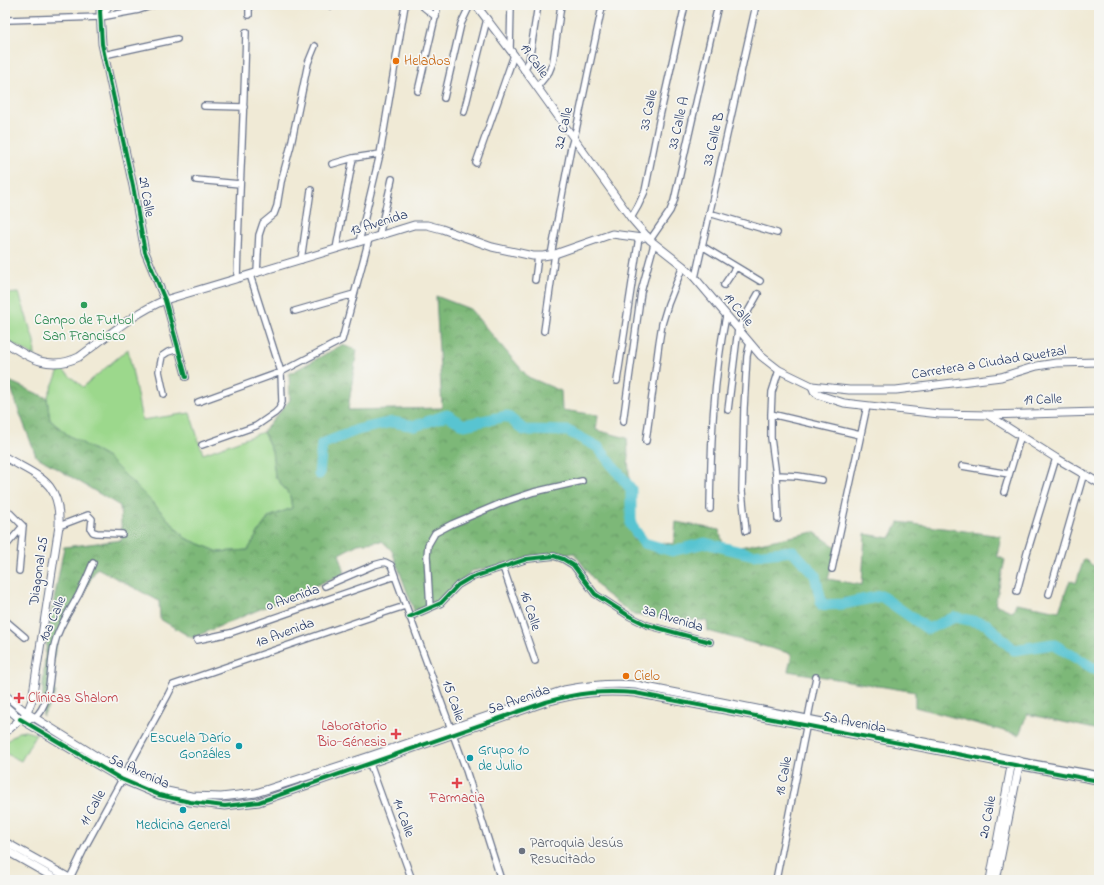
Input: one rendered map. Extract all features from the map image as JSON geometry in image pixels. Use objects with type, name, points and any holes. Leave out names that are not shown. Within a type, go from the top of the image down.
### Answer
[{"type":"street","name":"29 Calle","points":[[102,5],[100,11],[104,55],[128,164],[145,252],[165,300],[186,377]]},
{"type":"street","points":[[101,17],[109,5]]},
{"type":"street","points":[[8,20],[101,17],[140,10],[154,5]]},
{"type":"street","points":[[249,15],[250,5]]},
{"type":"street","points":[[359,242],[380,154],[405,5]]},
{"type":"street","points":[[422,5],[436,17]]},
{"type":"street","points":[[418,91],[438,5]]},
{"type":"street","points":[[444,98],[461,24],[470,5]]},
{"type":"street","name":"19 Calle","points":[[476,5],[631,218],[650,240],[683,266],[695,278],[761,356],[779,370],[812,386],[818,395],[829,400],[867,406],[939,414],[988,415],[1099,412]]},
{"type":"street","points":[[476,163],[512,53],[511,5]]},
{"type":"street","points":[[524,70],[529,61],[538,5]]},
{"type":"street","points":[[537,87],[549,72],[553,62],[561,5]]},
{"type":"street","name":"33 Calle","points":[[631,218],[645,191],[685,5]]},
{"type":"street","name":"33 Calle A","points":[[623,422],[641,292],[650,240],[670,212],[674,201],[718,5]]},
{"type":"street","name":"33 Calle B","points":[[695,278],[756,5]]},
{"type":"street","name":"32 Calle","points":[[544,331],[553,254],[571,147],[574,140],[602,7]]},
{"type":"street","points":[[464,112],[487,19]]},
{"type":"street","points":[[237,279],[246,32]]},
{"type":"street","points":[[104,55],[177,39]]},
{"type":"street","points":[[202,445],[256,426],[275,413],[279,409],[282,402],[281,372],[254,274],[259,234],[263,223],[274,214],[277,206],[308,63],[315,46]]},
{"type":"street","points":[[204,106],[244,107]]},
{"type":"street","points":[[332,164],[353,158],[380,154]]},
{"type":"street","points":[[336,249],[353,158]]},
{"type":"street","points":[[379,236],[392,179]]},
{"type":"street","points":[[196,180],[240,184]]},
{"type":"street","points":[[301,260],[311,190]]},
{"type":"street","points":[[709,213],[777,233]]},
{"type":"street","name":"13 Avenida","points":[[165,300],[414,225],[426,225],[498,248],[525,255],[538,256],[553,254],[612,234],[639,237],[650,240]]},
{"type":"street","points":[[616,381],[639,237]]},
{"type":"street","points":[[198,402],[281,372],[342,340],[369,239]]},
{"type":"street","points":[[702,246],[760,281]]},
{"type":"street","points":[[535,280],[538,256]]},
{"type":"street","points":[[646,441],[662,324],[683,266]]},
{"type":"street","points":[[724,285],[736,267]]},
{"type":"street","points":[[294,310],[354,294]]},
{"type":"street","points":[[728,410],[738,329],[758,294]]},
{"type":"street","points":[[5,342],[26,356],[35,360],[52,363],[70,362],[79,358],[133,316],[150,306],[165,300]]},
{"type":"street","points":[[710,509],[713,412],[716,372],[726,316]]},
{"type":"street","points":[[746,531],[742,491],[744,408],[747,356],[750,343]]},
{"type":"street","points":[[164,394],[159,371],[162,356],[168,352],[178,349]]},
{"type":"street","name":"Carretera a Ciudad Quetzal","points":[[812,386],[849,390],[896,390],[1001,377],[1037,366],[1056,363],[1099,362]]},
{"type":"street","points":[[778,519],[776,475],[771,438],[771,414],[772,392],[779,370]]},
{"type":"street","points":[[832,569],[867,406]]},
{"type":"street","points":[[771,414],[860,435]]},
{"type":"street","points":[[988,415],[1099,483]]},
{"type":"street","points":[[1004,492],[1021,435]]},
{"type":"street","name":"Diagonal 25","points":[[5,457],[35,473],[45,481],[57,500],[59,513],[59,526],[32,700],[26,713]]},
{"type":"street","points":[[1017,592],[1056,458]]},
{"type":"street","points":[[962,466],[1009,474]]},
{"type":"street","points":[[1049,594],[1084,474]]},
{"type":"street","points":[[776,475],[798,476],[822,480]]},
{"type":"street","points":[[430,608],[427,556],[428,545],[435,533],[452,524],[534,492],[582,481]]},
{"type":"street","points":[[5,508],[23,526]]},
{"type":"street","points":[[59,526],[88,515],[92,519],[92,532],[122,534]]},
{"type":"street","points":[[5,547],[23,526]]},
{"type":"street","points":[[19,571],[23,526]]},
{"type":"street","name":"3a Avenida","points":[[503,567],[527,559],[540,557],[554,556],[563,559],[573,565],[595,594],[629,616],[647,625],[710,642]]},
{"type":"street","points":[[325,586],[374,565],[385,562],[391,565],[395,576]]},
{"type":"street","name":"10a Calle","points":[[34,718],[42,709],[48,692],[52,653],[58,633],[79,594],[93,563]]},
{"type":"street","points":[[410,617],[441,603],[458,585],[470,578],[503,567]]},
{"type":"street","name":"16 Calle","points":[[503,567],[535,661]]},
{"type":"street","name":"15 Calle","points":[[395,576],[465,767],[501,880]]},
{"type":"street","name":"0 Avenida","points":[[198,640],[230,633],[395,576]]},
{"type":"street","name":"1a Avenida","points":[[173,685],[323,632],[405,606]]},
{"type":"street","points":[[5,620],[25,637]]},
{"type":"street","name":"18 Calle","points":[[776,880],[816,677]]},
{"type":"street","name":"5a Avenida","points":[[5,706],[20,719],[123,777],[159,795],[190,802],[225,806],[259,802],[370,764],[564,690],[590,685],[616,684],[636,685],[807,722],[1016,762],[1099,780]]},
{"type":"street","name":"11 Calle","points":[[71,879],[85,847],[173,685]]},
{"type":"street","name":"5a Avenida","points":[[5,695],[26,713],[123,777],[162,790],[190,796],[220,797],[256,793],[451,732]]},
{"type":"street","points":[[5,733],[26,713]]},
{"type":"street","points":[[20,719],[34,718]]},
{"type":"street","name":"5a Avenida","points":[[1016,762],[1099,775]]},
{"type":"street","name":"20 Calle","points":[[990,880],[1016,762]]},
{"type":"street","name":"20 Calle","points":[[996,880],[1016,762]]},
{"type":"street","name":"14 Calle","points":[[370,764],[412,880]]},
{"type":"street","points":[[5,842],[71,879]]},
{"type":"street","points":[[5,850],[58,880]]},
{"type":"green space","points":[[19,293],[34,341],[35,356],[5,340],[5,294]]},
{"type":"green space","points":[[436,296],[470,309],[528,377],[561,391],[562,410],[598,415],[596,430],[627,438],[633,540],[674,544],[676,522],[719,530],[725,550],[814,532],[836,547],[828,579],[862,585],[865,534],[890,538],[899,522],[1001,536],[997,556],[1005,560],[995,604],[1013,612],[1016,603],[1059,611],[1070,580],[1076,583],[1084,559],[1099,570],[1099,730],[1027,714],[1019,735],[915,707],[915,692],[788,671],[792,654],[708,631],[707,621],[634,615],[603,592],[574,553],[472,571],[438,601],[415,613],[392,551],[382,541],[358,544],[339,554],[345,573],[192,638],[160,619],[159,601],[97,568],[59,634],[48,681],[56,693],[43,716],[46,652],[64,547],[122,540],[120,506],[36,456],[9,381],[47,398],[50,420],[68,435],[108,458],[155,505],[185,538],[219,552],[248,550],[269,517],[292,508],[290,496],[275,476],[272,451],[263,432],[290,400],[289,374],[342,345],[357,350],[348,410],[442,408]]},
{"type":"green space","points":[[128,349],[142,420],[190,413],[203,454],[263,432],[272,450],[275,476],[290,496],[292,508],[269,517],[248,550],[219,552],[185,538],[155,505],[108,458],[68,435],[50,420],[47,398],[60,368],[83,387]]},
{"type":"green space","points":[[25,731],[36,734],[21,761],[5,753],[5,743],[18,732]]},
{"type":"waterway","points":[[319,474],[322,444],[357,430],[392,422],[415,426],[447,415],[464,425],[507,416],[524,430],[568,431],[598,447],[631,489],[631,525],[644,543],[672,551],[705,543],[753,555],[793,551],[815,575],[822,605],[843,604],[881,596],[928,629],[955,617],[986,624],[1014,650],[1053,644],[1093,668],[1099,669]]},
{"type":"cycle path","points":[[102,5],[100,11],[102,44],[133,186],[145,252],[165,300],[186,377]]},
{"type":"cycle path","points":[[409,617],[441,603],[458,585],[470,578],[527,559],[554,556],[573,565],[595,594],[629,616],[647,625],[710,642]]},
{"type":"cycle path","points":[[20,719],[121,779],[159,795],[190,802],[225,806],[259,802],[546,702],[569,696],[601,692],[635,693],[1099,781]]},
{"type":"place","name":"Helados","points":[[396,61]]},
{"type":"place","name":"Campo de Futbol San Francisco","points":[[84,305]]},
{"type":"place","name":"Cielo","points":[[626,676]]},
{"type":"place","name":"Clínicas Shalom","points":[[19,698]]},
{"type":"place","name":"Laboratorio Bio-Génesis","points":[[396,734]]},
{"type":"place","name":"Escuela Darío Gonzáles","points":[[239,746]]},
{"type":"place","name":"Grupo 1o de Julio","points":[[470,758]]},
{"type":"place","name":"Farmacia","points":[[457,783]]},
{"type":"place","name":"Medicina General","points":[[183,810]]},
{"type":"place","name":"Parroquia Jesús Resucitado","points":[[522,851]]}]
